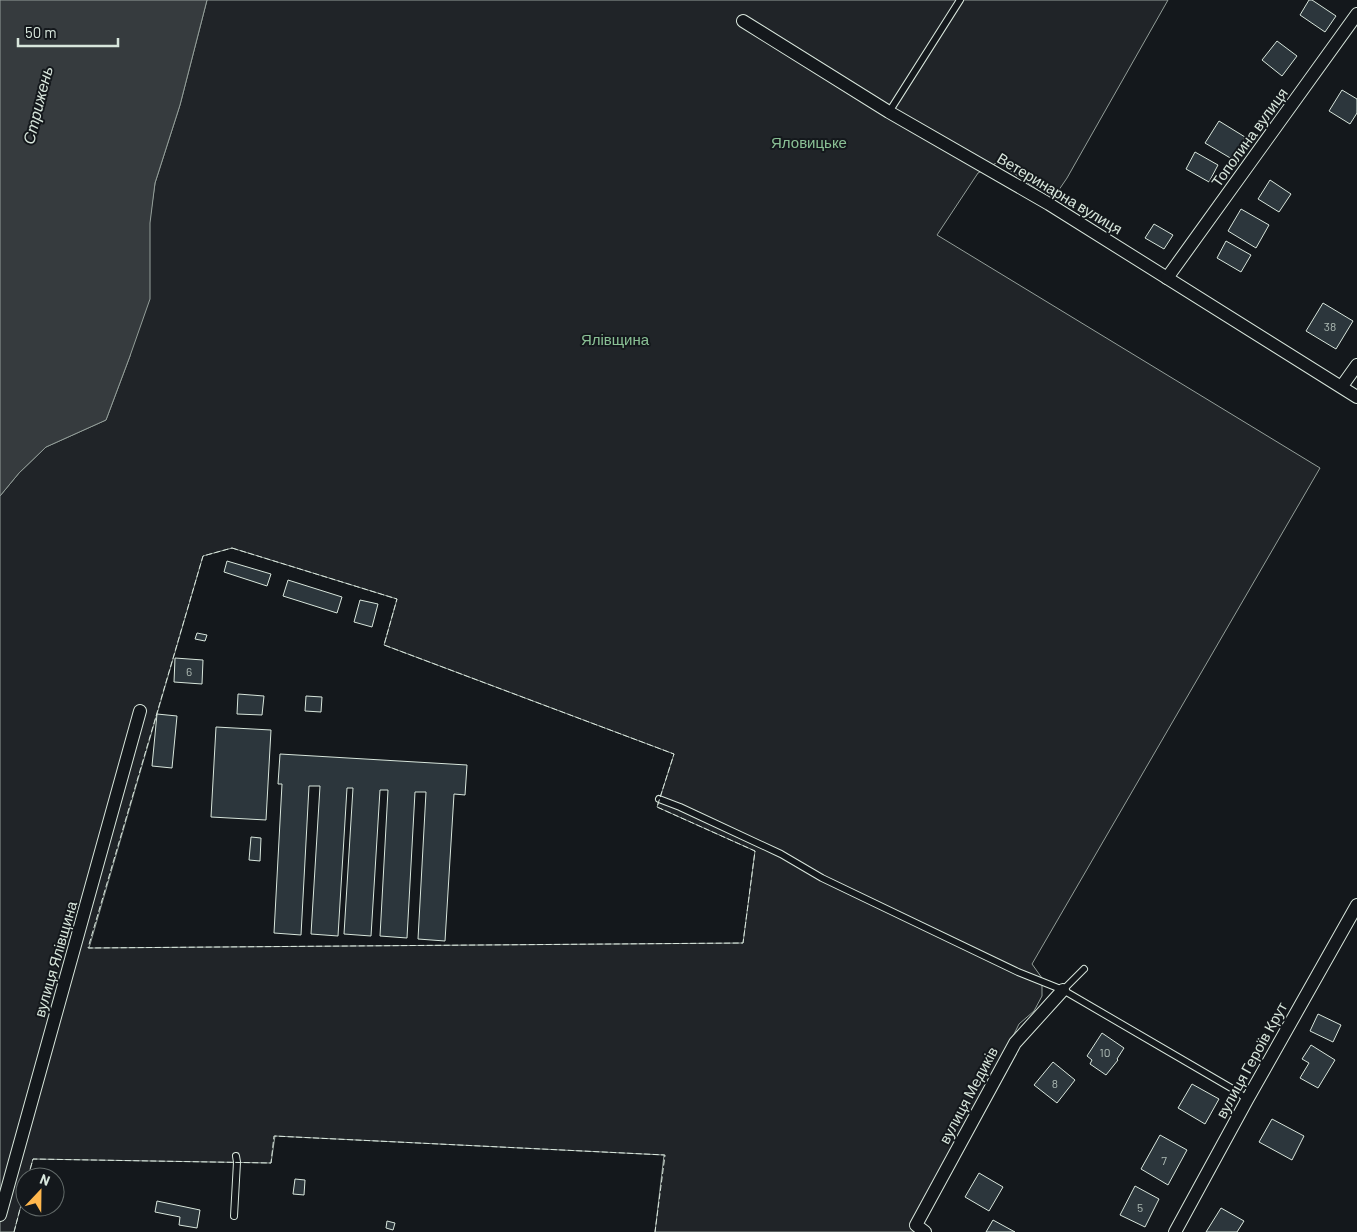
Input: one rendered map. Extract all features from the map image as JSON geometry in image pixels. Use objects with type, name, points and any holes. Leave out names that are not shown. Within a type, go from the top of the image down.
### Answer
[{"type":"street","name":"Тополина вулиця","points":[[1167,278],[1357,14]]},
{"type":"street","name":"Ветеринарна вулиця","points":[[743,21],[889,112],[1049,204],[1357,397]]},
{"type":"street","points":[[1342,386],[1357,365]]},
{"type":"street","name":"вулиця Ялівщина","points":[[0,1215],[140,711]]},
{"type":"street","name":"вулиця Героїв Крут","points":[[1176,1232],[1247,1100],[1357,905]]},
{"type":"street","name":"вулиця Медиків","points":[[921,1228],[1015,1043],[1062,990]]},
{"type":"lane","points":[[889,112],[960,0]]},
{"type":"lane","points":[[659,799],[781,854],[822,878],[1018,972],[1062,990],[1238,1092],[1247,1100]]},
{"type":"lane","points":[[1062,990],[1084,969]]},
{"type":"lane","points":[[234,1216],[238,1162],[236,1156]]},
{"type":"green space","name":"Ялівщина","points":[[207,0],[1168,0],[1067,178],[1052,200],[998,162],[978,173],[937,235],[1320,468],[1032,964],[1042,978],[1042,996],[1034,1011],[1019,1024],[917,1232],[655,1232],[664,1155],[275,1136],[271,1163],[33,1159],[31,1167],[15,1167],[15,1217],[18,1217],[14,1232],[0,1232],[0,496],[19,473],[46,447],[106,420],[130,356],[155,183],[180,105]],"holes":[[[232,548],[397,599],[384,645],[674,754],[657,807],[755,851],[743,943],[89,948],[203,556]]]},
{"type":"water","name":"Стрижень","points":[[0,0],[207,0],[180,105],[155,183],[150,223],[150,299],[106,420],[46,447],[19,473],[0,496]]},
{"type":"building","points":[[1309,0],[1312,0],[1336,16],[1325,32],[1300,15]]},
{"type":"building","points":[[1277,41],[1297,56],[1282,76],[1262,60]]},
{"type":"building","points":[[1342,90],[1357,99],[1357,113],[1350,124],[1329,111]]},
{"type":"building","points":[[1219,121],[1245,137],[1232,159],[1205,143]]},
{"type":"building","points":[[1195,152],[1218,165],[1209,182],[1186,169]]},
{"type":"building","points":[[1270,180],[1291,194],[1279,212],[1258,199]]},
{"type":"building","points":[[1241,209],[1269,225],[1256,248],[1228,231]]},
{"type":"building","points":[[1154,224],[1173,235],[1164,249],[1145,238]]},
{"type":"building","points":[[1226,241],[1251,255],[1241,272],[1217,258]]},
{"type":"building","points":[[1323,303],[1353,321],[1336,349],[1306,331]]},
{"type":"building","points":[[227,561],[271,574],[267,586],[224,572]]},
{"type":"building","points":[[288,580],[342,597],[337,613],[283,596]]},
{"type":"building","points":[[360,600],[378,604],[372,627],[354,622]]},
{"type":"building","points":[[197,633],[207,635],[205,641],[195,639]]},
{"type":"building","points":[[175,658],[203,660],[202,684],[174,682]]},
{"type":"building","points":[[238,694],[264,696],[262,715],[237,714]]},
{"type":"building","points":[[306,696],[322,697],[321,712],[305,711]]},
{"type":"building","points":[[157,714],[177,716],[172,768],[152,766]]},
{"type":"building","points":[[216,727],[271,730],[266,820],[211,817]]},
{"type":"building","points":[[280,754],[467,765],[465,795],[454,794],[445,941],[418,939],[426,792],[415,792],[407,938],[380,936],[388,790],[380,790],[371,936],[344,934],[353,788],[347,788],[338,936],[311,934],[320,786],[309,786],[301,935],[274,933],[282,784],[278,784]]},
{"type":"building","points":[[251,837],[261,838],[260,861],[249,860]]},
{"type":"building","points":[[1318,1014],[1341,1025],[1333,1042],[1310,1031]]},
{"type":"building","points":[[1102,1033],[1124,1048],[1118,1060],[1106,1075],[1090,1064],[1092,1060],[1087,1056]]},
{"type":"building","points":[[1311,1045],[1335,1060],[1318,1088],[1300,1078],[1309,1063],[1302,1059]]},
{"type":"building","points":[[1053,1062],[1075,1080],[1057,1103],[1034,1085]]},
{"type":"building","points":[[1192,1084],[1219,1099],[1205,1124],[1178,1108]]},
{"type":"building","points":[[1272,1119],[1304,1136],[1292,1160],[1259,1142]]},
{"type":"building","points":[[1160,1135],[1187,1150],[1168,1185],[1141,1169]]},
{"type":"building","points":[[979,1173],[1003,1187],[989,1211],[965,1197]]},
{"type":"building","points":[[295,1179],[305,1180],[304,1195],[293,1194]]},
{"type":"building","points":[[1135,1186],[1159,1199],[1145,1227],[1120,1215]]},
{"type":"building","points":[[157,1201],[200,1210],[197,1228],[179,1225],[180,1217],[155,1212]]},
{"type":"building","points":[[1221,1208],[1244,1221],[1237,1232],[1206,1232]]},
{"type":"building","points":[[993,1220],[1015,1232],[986,1232]]},
{"type":"building","points":[[387,1221],[395,1223],[393,1230],[386,1228]]},
{"type":"fence","points":[[232,548],[397,599],[384,645],[674,754],[657,807],[755,851],[743,943],[88,948],[203,556],[232,548]]},
{"type":"fence","points":[[31,1167],[33,1159],[271,1163],[274,1136],[665,1155],[655,1232]]},
{"type":"fence","points":[[14,1232],[18,1217]]},
{"type":"park label","name":"Яловицьке","points":[[809,142]]}]
